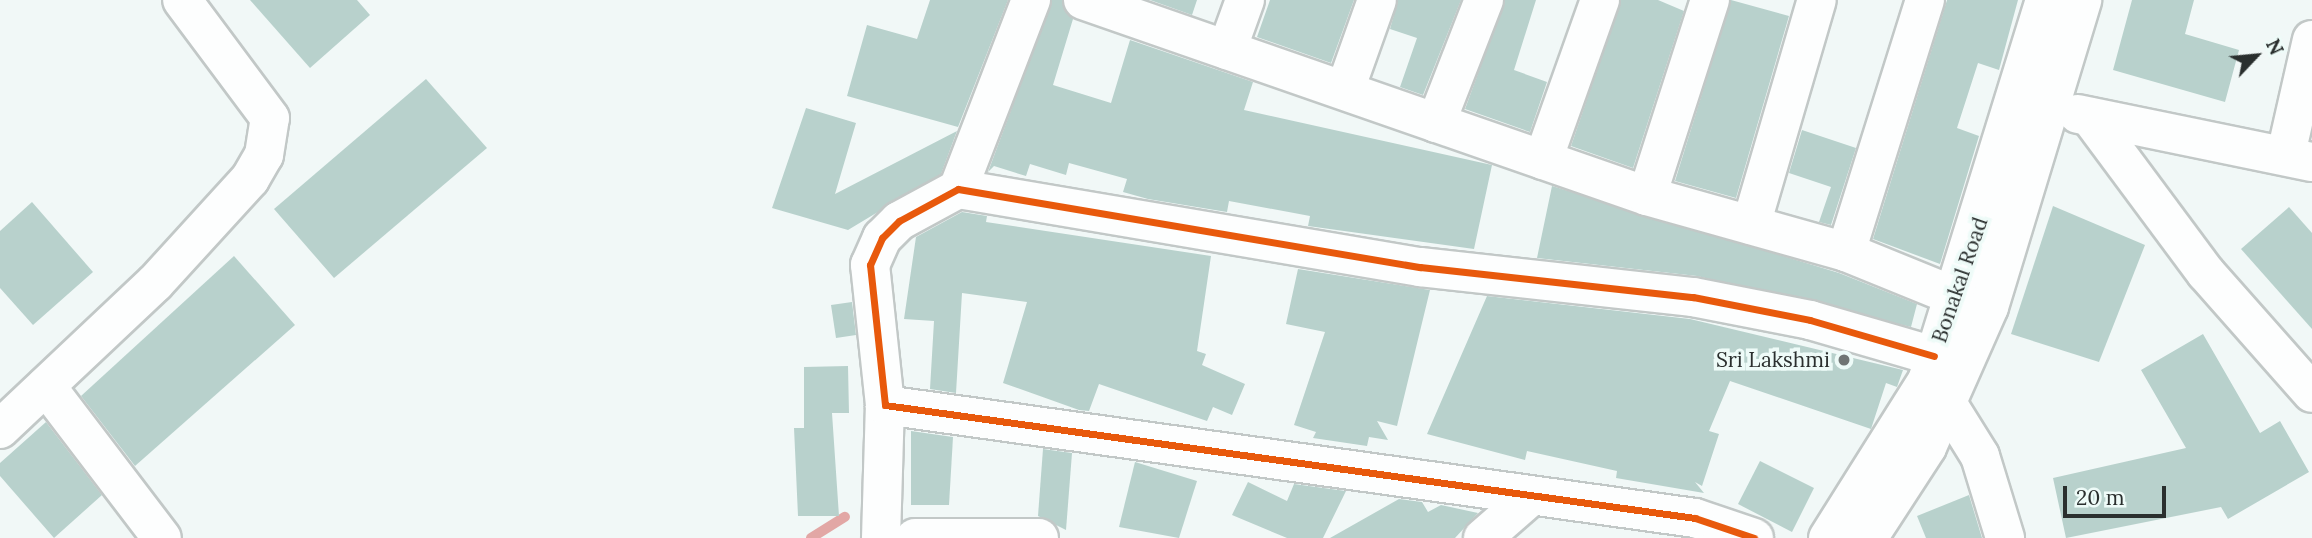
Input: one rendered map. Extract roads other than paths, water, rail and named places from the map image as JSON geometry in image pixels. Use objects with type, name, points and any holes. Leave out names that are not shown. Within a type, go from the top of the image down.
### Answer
[{"type":"street","points":[[0,429],[204,231],[250,179],[271,136],[270,118],[182,0]]},
{"type":"street","points":[[958,189],[1031,0]]},
{"type":"street","points":[[1083,0],[1142,10],[1227,50],[1346,88],[1436,123],[1647,196],[1846,253],[1956,297]]},
{"type":"street","points":[[1227,50],[1245,0]]},
{"type":"street","points":[[1346,88],[1377,0]]},
{"type":"street","points":[[1436,123],[1484,0]]},
{"type":"street","points":[[1543,160],[1600,0]]},
{"type":"street","points":[[1647,196],[1710,0]]},
{"type":"street","points":[[1751,225],[1817,0]]},
{"type":"street","points":[[1846,253],[1925,0]]},
{"type":"street","name":"Bonakal Road","points":[[1828,538],[1927,380],[1956,297],[2045,0]]},
{"type":"street","name":"Bonakal Road","points":[[1868,538],[1947,403],[1989,307],[2053,107],[2082,0]]},
{"type":"street","points":[[2053,107],[2090,117],[2299,158],[2312,40]]},
{"type":"street","points":[[2090,117],[2206,273],[2312,393]]},
{"type":"street","points":[[881,538],[885,405],[870,265],[881,237],[900,221],[958,189],[1420,267],[1693,297],[1810,320],[1934,356]]},
{"type":"street","points":[[46,386],[162,538]]},
{"type":"street","points":[[1947,403],[1980,456],[2005,538]]},
{"type":"street","points":[[885,405],[1695,518],[1754,538]]},
{"type":"street","points":[[1483,538],[1530,497]]},
{"type":"street","points":[[915,538],[1017,537]]},
{"type":"waterway","points":[[811,538],[845,517]]},
{"type":"place","name":"Sri Lakshmi","points":[[1844,360]]}]
